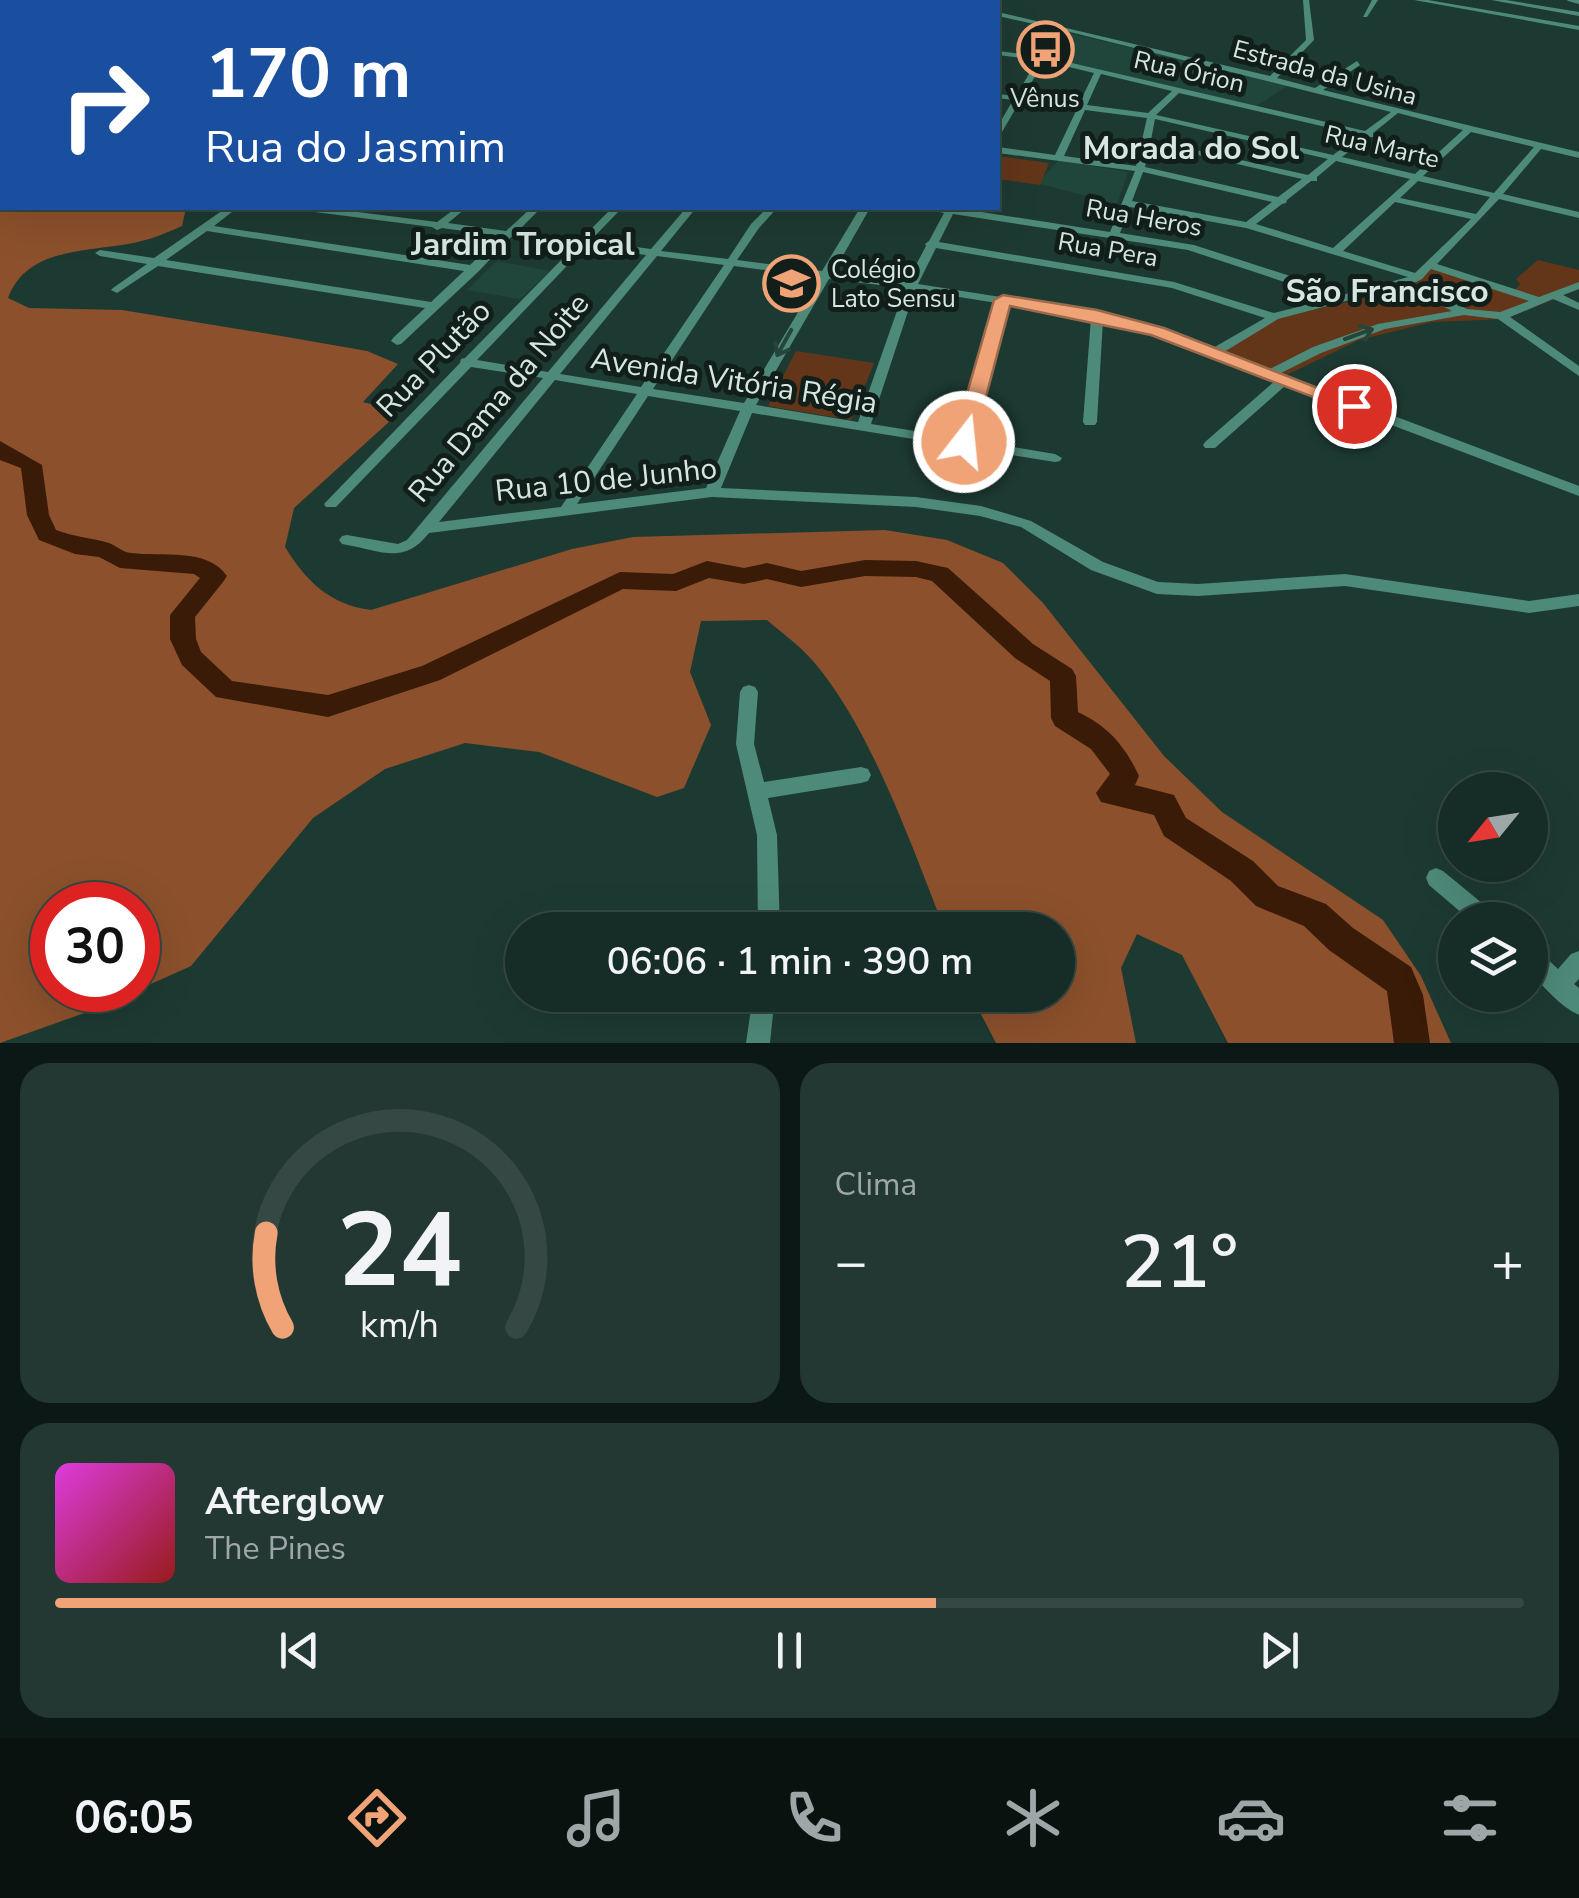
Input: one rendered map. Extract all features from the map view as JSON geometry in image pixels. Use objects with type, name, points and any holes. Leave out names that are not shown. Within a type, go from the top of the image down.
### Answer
[{"type":"street","points":[[1273,78],[1310,40],[1304,13],[1306,0]]},
{"type":"street","points":[[1364,0],[1374,1],[1365,16]]},
{"type":"street","points":[[1417,0],[1579,28]]},
{"type":"street","points":[[1460,7],[1467,0]]},
{"type":"street","points":[[1494,0],[1579,14]]},
{"type":"street","points":[[1570,0],[1579,2]]},
{"type":"street","points":[[1498,28],[1527,3]]},
{"type":"street","name":"Estrada da Usina","points":[[1000,14],[1579,155]]},
{"type":"street","points":[[1000,128],[1060,28]]},
{"type":"street","name":"Rua Órion","points":[[1000,52],[1041,58],[1370,135]]},
{"type":"street","points":[[1317,90],[1357,63]]},
{"type":"street","points":[[1059,158],[1086,107],[1098,72]]},
{"type":"street","points":[[1114,235],[1140,169],[1152,116],[1160,101],[1178,90]]},
{"type":"street","name":"Rua Marte","points":[[1000,96],[1152,116],[1416,174],[1579,216]]},
{"type":"street","points":[[1248,226],[1342,158],[1394,113]]},
{"type":"street","points":[[1336,252],[1468,130]]},
{"type":"street","points":[[1146,141],[1314,179]]},
{"type":"street","points":[[1214,353],[1274,318],[1412,280],[1478,218],[1539,146]]},
{"type":"street","points":[[1000,150],[1140,169],[1283,201]]},
{"type":"street","points":[[1392,199],[1478,218]]},
{"type":"street","points":[[1125,203],[1248,226],[1336,252],[1412,280],[1464,312]]},
{"type":"street","points":[[116,290],[229,210]]},
{"type":"street","points":[[327,210],[910,286],[1097,316],[1214,353],[1579,490]]},
{"type":"street","points":[[378,218],[388,210]]},
{"type":"street","points":[[437,227],[458,210]]},
{"type":"street","points":[[397,341],[534,210]]},
{"type":"street","name":"Rua Plutão","points":[[331,504],[615,210]]},
{"type":"street","name":"Rua Dama da Noite","points":[[422,529],[688,210]]},
{"type":"street","points":[[567,508],[771,210]]},
{"type":"street","points":[[712,492],[746,411],[864,210]]},
{"type":"street","points":[[863,428],[910,286],[949,210]]},
{"type":"street","name":"Rua Heros","points":[[956,210],[1218,254],[1343,296]]},
{"type":"street","points":[[204,227],[474,269]]},
{"type":"street","name":"Rua Pera","points":[[930,244],[1174,285],[1274,318]]},
{"type":"street","points":[[100,253],[433,306]]},
{"type":"street","points":[[1430,265],[1541,301]]},
{"type":"street","points":[[1210,445],[1277,377],[1317,350],[1382,326],[1464,312],[1502,316],[1579,285]]},
{"type":"street","points":[[1555,296],[1579,307]]},
{"type":"street","points":[[964,442],[1003,300]]},
{"type":"street","points":[[1090,422],[1097,316]]},
{"type":"street","points":[[1502,316],[1579,372]]},
{"type":"street","name":"Avenida Vitória Régia","points":[[466,362],[746,411],[1055,458]]},
{"type":"street","name":"Rua 10 de Junho","points":[[347,540],[398,550],[412,544],[422,529],[712,492],[916,502],[981,511],[1037,529],[1118,575],[1174,590],[1344,580],[1528,607],[1579,600]]},
{"type":"street","points":[[748,692],[745,744],[767,834],[769,912]]},
{"type":"street","points":[[758,791],[860,774]]},
{"type":"street","points":[[1436,878],[1465,902]]},
{"type":"street","points":[[1556,987],[1579,962]]},
{"type":"street","points":[[1548,978],[1579,1004]]},
{"type":"street","points":[[758,1043],[762,1012]]},
{"type":"shaded area","points":[[1064,32],[1289,85],[1256,106],[1046,57]]},
{"type":"shaded area","points":[[1000,156],[1049,163],[1040,185],[1000,179]]},
{"type":"shaded area","points":[[1059,160],[1128,172],[1117,204],[1037,183]]},
{"type":"shaded area","points":[[0,210],[186,210],[182,226],[159,236],[67,253],[32,267],[18,280],[8,298],[29,308],[122,310],[367,351],[398,364],[363,402],[393,410],[390,421],[294,508],[285,547],[321,589],[343,603],[371,610],[572,549],[633,537],[885,530],[947,540],[1003,563],[1043,603],[1164,756],[1222,812],[1383,920],[1421,976],[1451,1043],[1228,1043],[1182,955],[1137,934],[1121,968],[1136,1043],[996,1043],[980,1012],[1075,1012],[1075,912],[938,912],[904,826],[853,720],[813,661],[767,620],[701,621],[690,672],[711,725],[684,788],[657,797],[539,752],[465,743],[385,769],[313,818],[191,966],[160,980],[160,882],[30,882],[30,1012],[87,1012],[0,1043]]},
{"type":"shaded area","points":[[1538,260],[1579,270],[1579,289],[1505,319],[1432,322],[1359,340],[1274,381],[1207,355],[1270,322],[1400,287],[1432,268],[1512,293],[1520,284],[1516,279]]},
{"type":"shaded area","points":[[497,261],[550,271],[520,299],[467,290]]},
{"type":"shaded area","points":[[796,351],[874,363],[851,420],[768,406]]},
{"type":"waterway","points":[[0,447],[7,455],[31,465],[38,515],[47,535],[75,546],[105,550],[120,560],[199,566],[215,576],[182,615],[183,639],[191,658],[225,690],[328,706],[431,673],[620,580],[676,583],[707,569],[744,576],[767,571],[801,579],[865,568],[916,569],[940,574],[1024,651],[1063,676],[1065,718],[1101,741],[1125,776],[1111,793],[1164,804],[1175,827],[1242,871],[1267,896],[1315,915],[1341,939],[1399,979],[1406,995],[1412,1043]]},
{"type":"place","name":"Vênus","points":[[1045,50]]},
{"type":"place","name":"Colégio Lato Sensu","points":[[792,284]]},
{"type":"district","name":"Morada do Sol","points":[[1191,148]]},
{"type":"district","name":"Jardim Tropical","points":[[523,244]]},
{"type":"district","name":"São Francisco","points":[[1387,291]]},
{"type":"route","points":[[964,442],[1003,300],[1097,316],[1158,332],[1354,406]]}]
